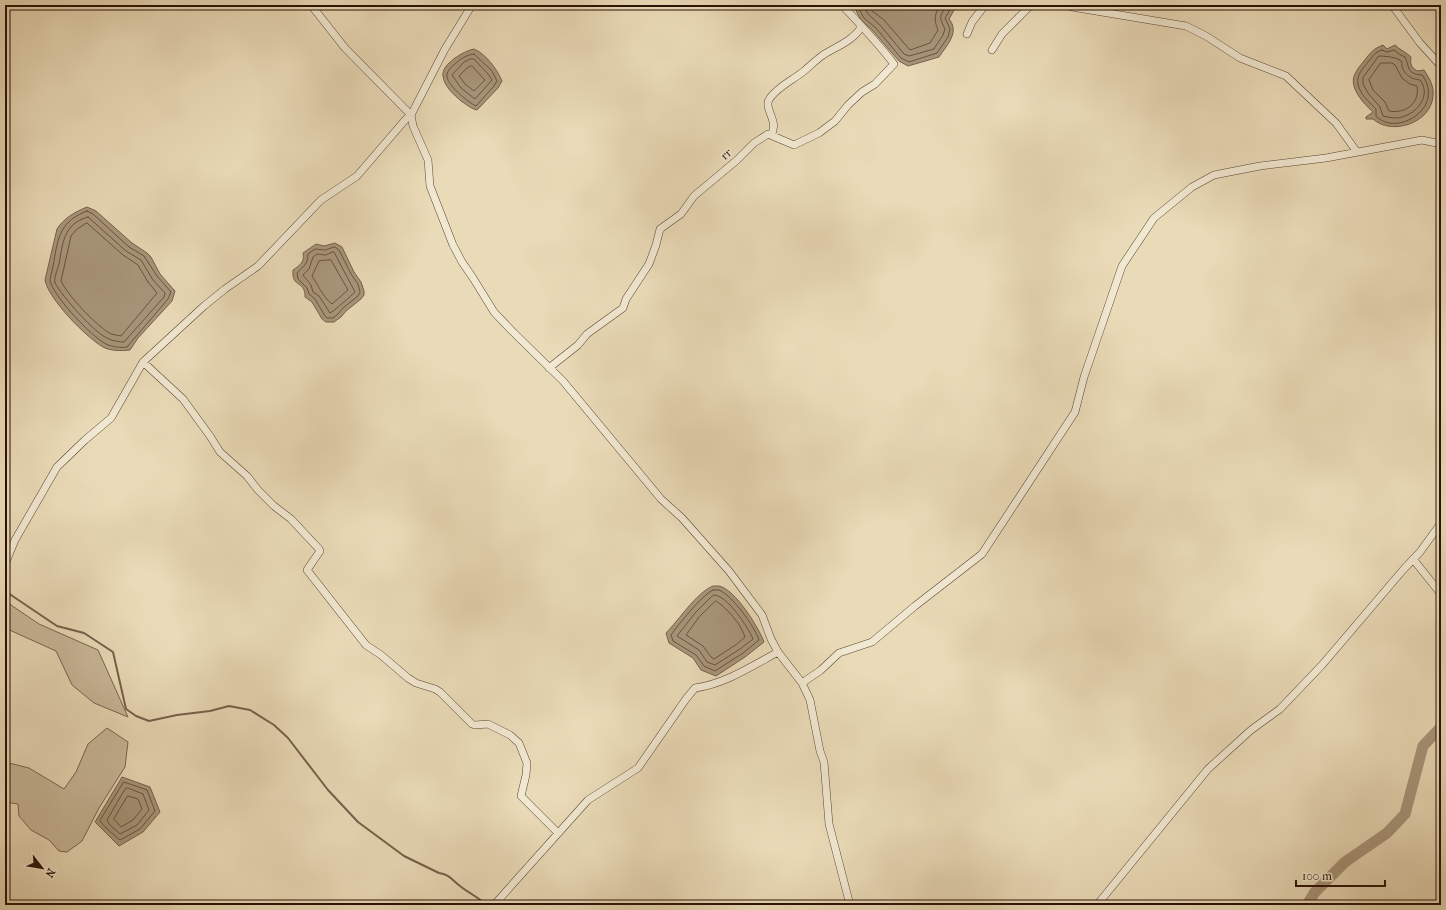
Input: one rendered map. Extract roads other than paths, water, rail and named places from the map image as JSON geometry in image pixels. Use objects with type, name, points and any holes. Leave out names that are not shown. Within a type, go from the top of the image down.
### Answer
[{"type":"street","points":[[311,5],[345,48],[411,115],[413,126],[428,160],[430,186],[453,245],[494,312],[563,381],[661,499],[682,518],[729,571],[762,614],[771,639],[778,652],[802,683],[810,700],[820,751],[824,762],[828,824],[850,905]]},
{"type":"street","points":[[6,562],[15,540],[57,467],[111,418],[143,362],[209,302],[258,266],[321,200],[357,176],[411,115],[445,49],[472,5]]},
{"type":"street","points":[[842,5],[877,42],[894,64],[875,84],[862,92],[835,121],[818,133],[794,145],[771,135],[774,123],[768,104],[769,99],[782,86],[822,56],[852,38],[860,29],[860,25]]},
{"type":"street","points":[[967,34],[972,22],[985,5]]},
{"type":"street","points":[[992,50],[1002,34],[1031,5]]},
{"type":"street","points":[[1067,5],[1186,26],[1206,36],[1240,58],[1286,76],[1336,122],[1357,152]]},
{"type":"street","points":[[1392,5],[1420,43],[1441,66]]},
{"type":"street","name":"rr","points":[[549,368],[578,345],[587,334],[623,308],[626,299],[649,264],[660,229],[681,214],[694,196],[762,136],[768,134],[771,135]]},
{"type":"street","points":[[802,683],[821,670],[839,653],[872,642],[915,606],[982,554],[1075,412],[1084,377],[1122,266],[1154,218],[1192,187],[1214,175],[1260,166],[1357,152],[1422,140],[1441,144]]},
{"type":"street","points":[[143,362],[183,399],[199,419],[220,452],[247,476],[274,506],[292,519],[319,549],[320,551],[307,570],[366,646],[381,655],[412,680],[440,692],[472,724],[488,724],[516,739],[527,763],[521,796],[558,833]]},
{"type":"street","points":[[1097,905],[1208,769],[1251,730],[1276,713],[1300,689],[1413,559],[1441,524]]},
{"type":"street","points":[[1413,559],[1441,594]]},
{"type":"street","points":[[494,905],[588,800],[638,768],[695,688],[709,687],[728,679],[778,652]]},
{"type":"water","points":[[853,5],[957,5],[949,19],[952,24],[953,34],[949,43],[939,57],[908,66],[899,61],[873,31],[861,20]]},
{"type":"water","points":[[1383,45],[1387,49],[1395,45],[1409,55],[1411,57],[1412,67],[1417,71],[1424,70],[1432,85],[1433,96],[1431,105],[1418,120],[1409,124],[1390,126],[1381,124],[1373,119],[1366,119],[1366,117],[1373,112],[1365,105],[1355,90],[1353,79],[1357,70],[1372,51]]},
{"type":"water","points":[[474,49],[483,54],[491,62],[502,81],[498,88],[477,110],[471,108],[452,93],[447,87],[443,76],[443,71],[449,63],[459,55]]},
{"type":"water","points":[[87,207],[96,211],[132,243],[147,253],[151,257],[160,274],[175,291],[172,301],[138,338],[130,350],[123,351],[103,347],[87,335],[78,327],[53,298],[45,280],[57,229],[70,216]]},
{"type":"water","points":[[335,243],[342,247],[354,272],[361,282],[364,295],[334,322],[326,322],[322,319],[312,302],[305,297],[305,292],[302,287],[294,279],[293,270],[303,261],[303,253],[316,244],[324,246]]},
{"type":"water","points":[[713,586],[719,586],[725,589],[739,601],[752,619],[764,642],[745,657],[716,676],[701,670],[693,658],[669,643],[666,633],[700,594]]},
{"type":"water","points":[[122,777],[150,787],[160,812],[143,832],[119,846],[95,822]]},
{"type":"waterway","points":[[5,591],[57,626],[84,633],[113,652],[126,709],[136,716],[149,721],[177,715],[210,711],[229,706],[250,710],[274,725],[288,738],[328,790],[358,822],[404,856],[448,876],[463,889],[487,905]]},
{"type":"waterway","points":[[1307,905],[1315,892],[1345,862],[1387,833],[1405,814],[1423,746],[1441,727]]}]
